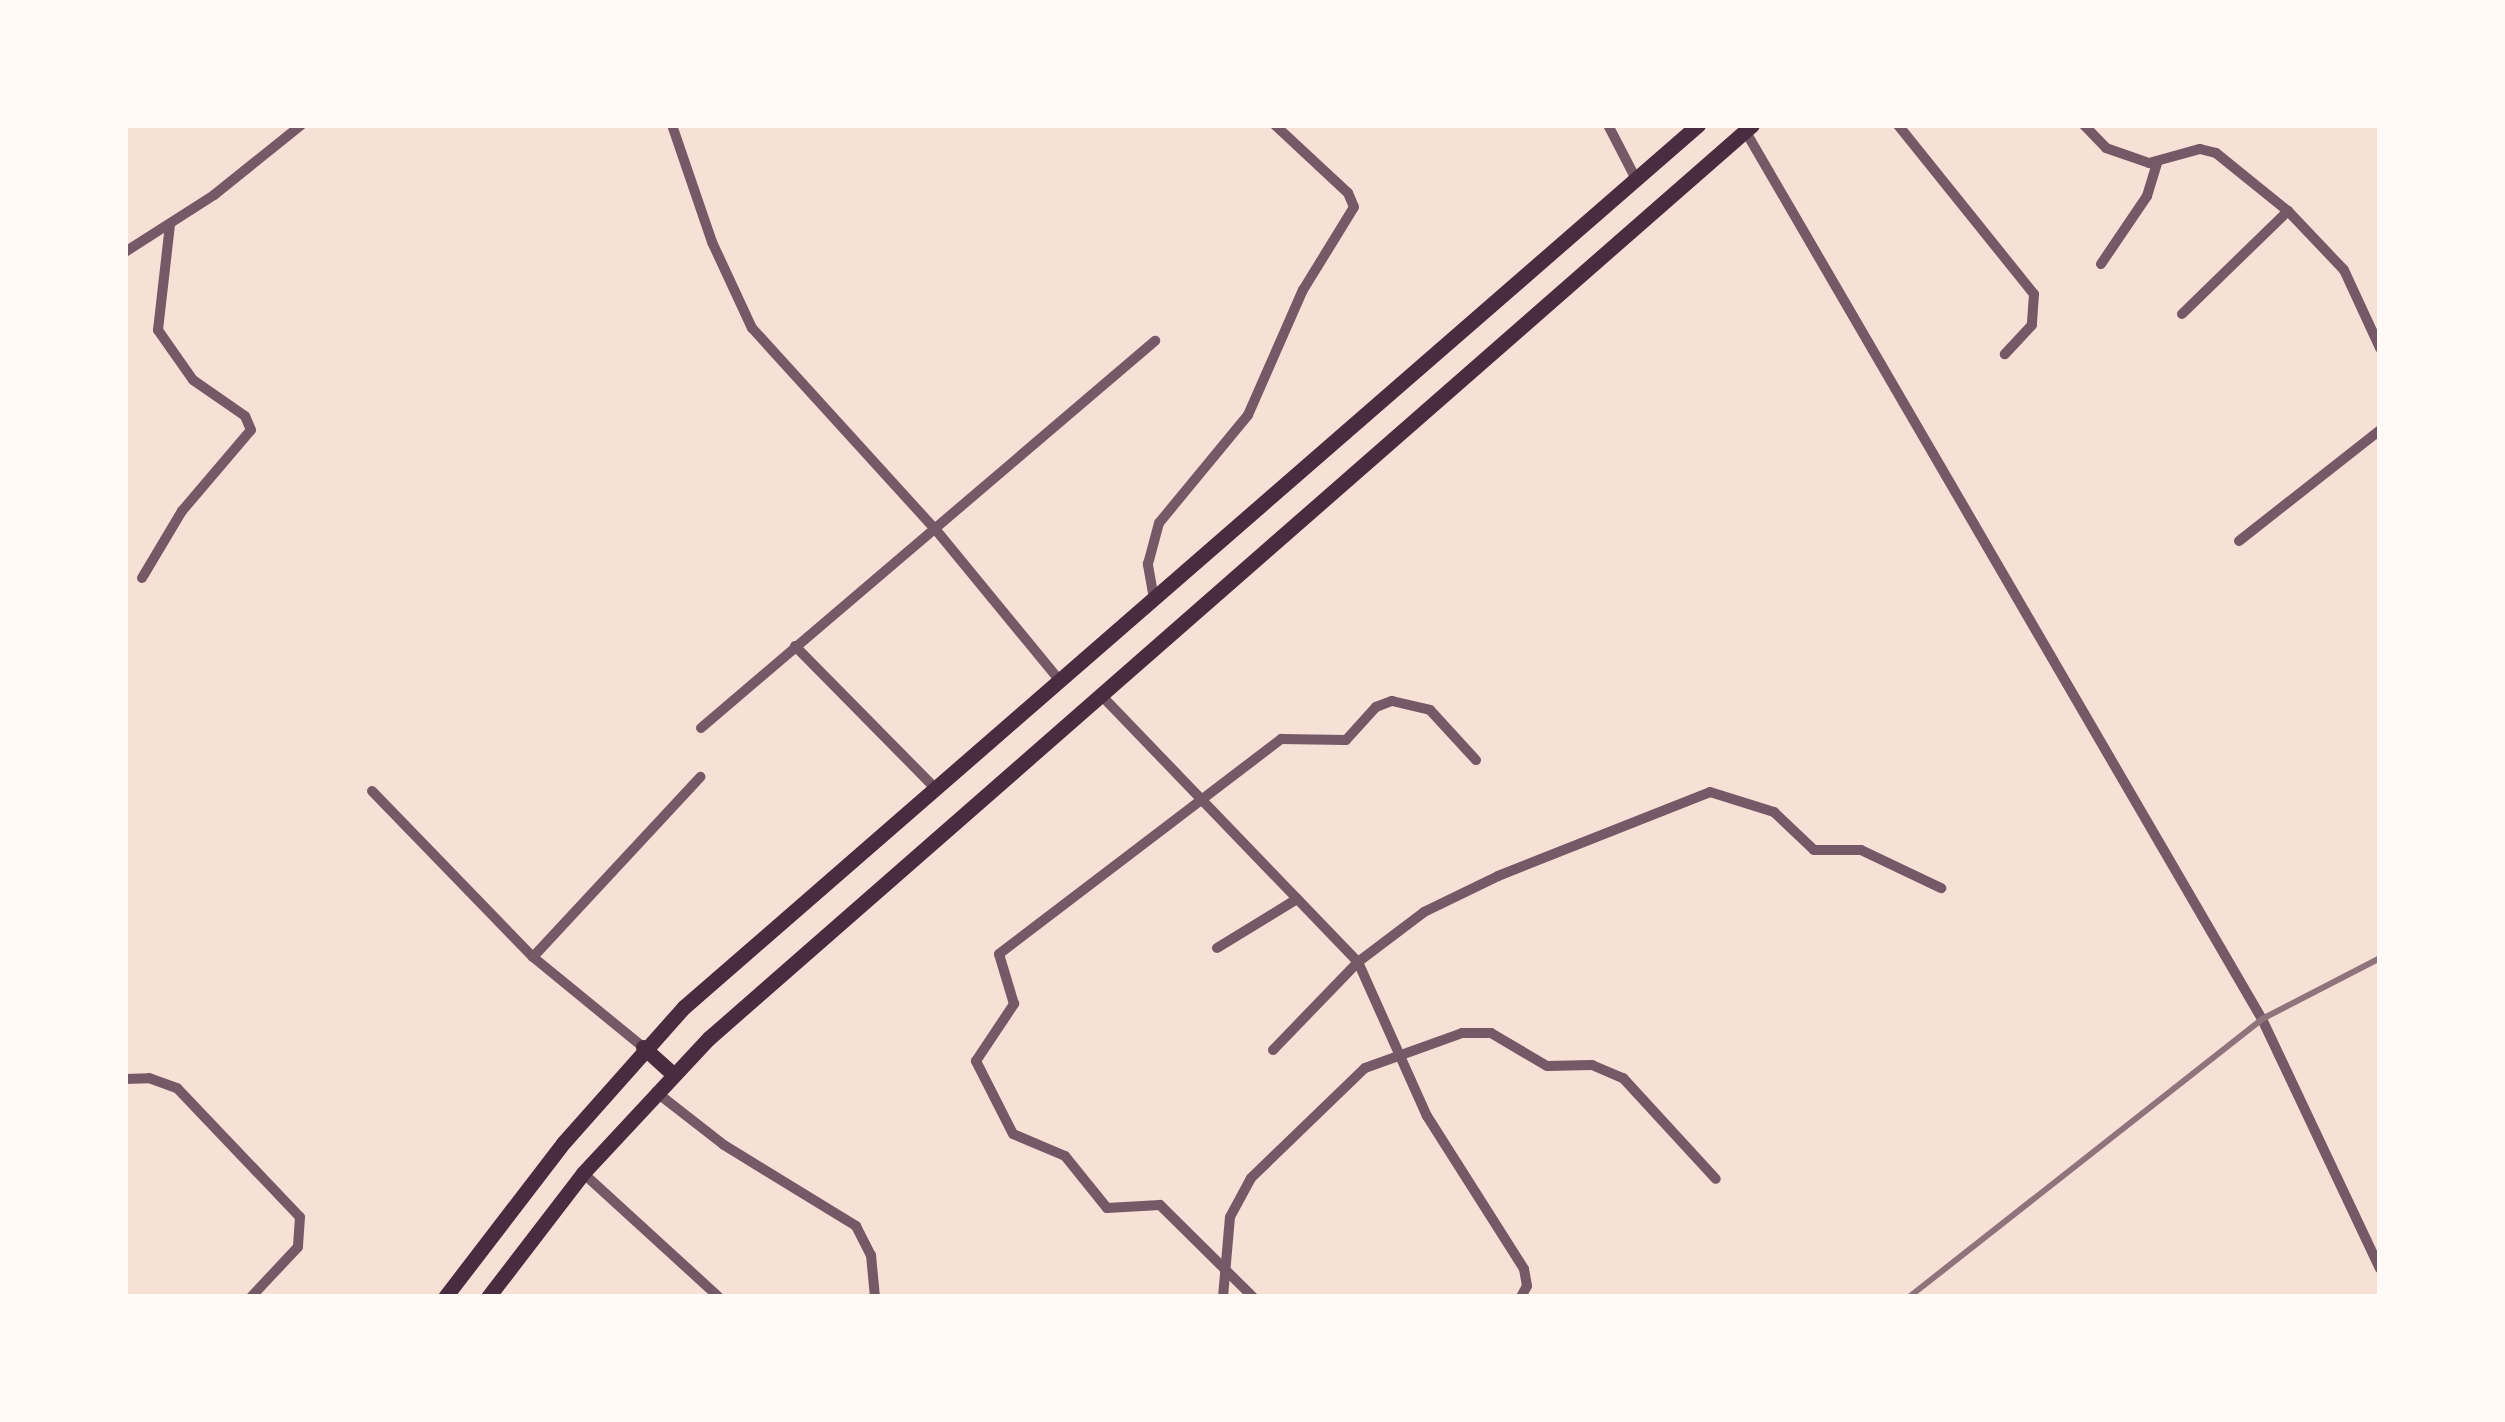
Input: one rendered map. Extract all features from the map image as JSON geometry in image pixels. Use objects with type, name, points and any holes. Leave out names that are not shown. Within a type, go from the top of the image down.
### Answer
[{"type":"main road","points":[[444,1297],[644,1048],[1698,125]]},
{"type":"main road","points":[[488,1297],[582,1173],[672,1073],[1746,127]]},
{"type":"main road","points":[[1060,681],[1082,708]]},
{"type":"main road","points":[[644,1048],[672,1073]]},
{"type":"street","points":[[125,252],[170,225],[301,125]]},
{"type":"street","points":[[672,125],[712,242],[752,328],[936,530],[1060,681]]},
{"type":"street","points":[[1154,599],[1148,564],[1159,522],[1248,415],[1303,290],[1354,207],[1348,193],[1275,125]]},
{"type":"street","points":[[1608,125],[1636,179]]},
{"type":"street","points":[[1898,125],[2034,294],[2032,325],[2005,354]]},
{"type":"street","points":[[2084,125],[2106,148],[2158,164],[2200,149],[2216,153],[2288,211],[2344,270],[2380,348]]},
{"type":"street","points":[[1746,127],[2262,1019],[2380,1269]]},
{"type":"street","points":[[2101,264],[2148,196],[2158,164]]},
{"type":"street","points":[[2182,314],[2288,211]]},
{"type":"street","points":[[142,578],[182,511],[251,430],[245,416],[182,368],[158,330],[170,225]]},
{"type":"street","points":[[700,728],[1154,341]]},
{"type":"street","points":[[2238,541],[2380,430]]},
{"type":"street","points":[[795,646],[936,789]]},
{"type":"street","points":[[1099,694],[1358,962],[1395,1053],[1524,1270],[1527,1286],[1521,1297]]},
{"type":"street","points":[[1253,1297],[1160,1206],[1107,1208],[1066,1156],[1013,1134],[985,1090],[976,1061],[1014,1004],[999,954],[1199,797],[1282,739],[1346,740],[1376,707],[1392,701],[1430,710],[1476,760]]},
{"type":"street","points":[[533,956],[700,776]]},
{"type":"street","points":[[372,791],[533,956],[644,1048]]},
{"type":"street","points":[[1272,1050],[1358,962],[1424,912],[1471,888],[1710,792],[1774,812],[1814,850],[1862,850],[1941,888]]},
{"type":"street","points":[[1217,948],[1297,899]]},
{"type":"street","points":[[1222,1297],[1230,1216],[1250,1178],[1340,1087],[1395,1053],[1478,1032],[1507,1040],[1547,1066],[1592,1065],[1633,1085],[1716,1179]]},
{"type":"street","points":[[125,1079],[177,1088],[300,1217],[298,1247],[251,1297]]},
{"type":"street","points":[[656,1092],[724,1145],[856,1226],[872,1256],[875,1297]]},
{"type":"street","points":[[582,1173],[718,1297]]},
{"type":"railway","points":[[1909,1297],[2262,1019],[2380,958]]}]
